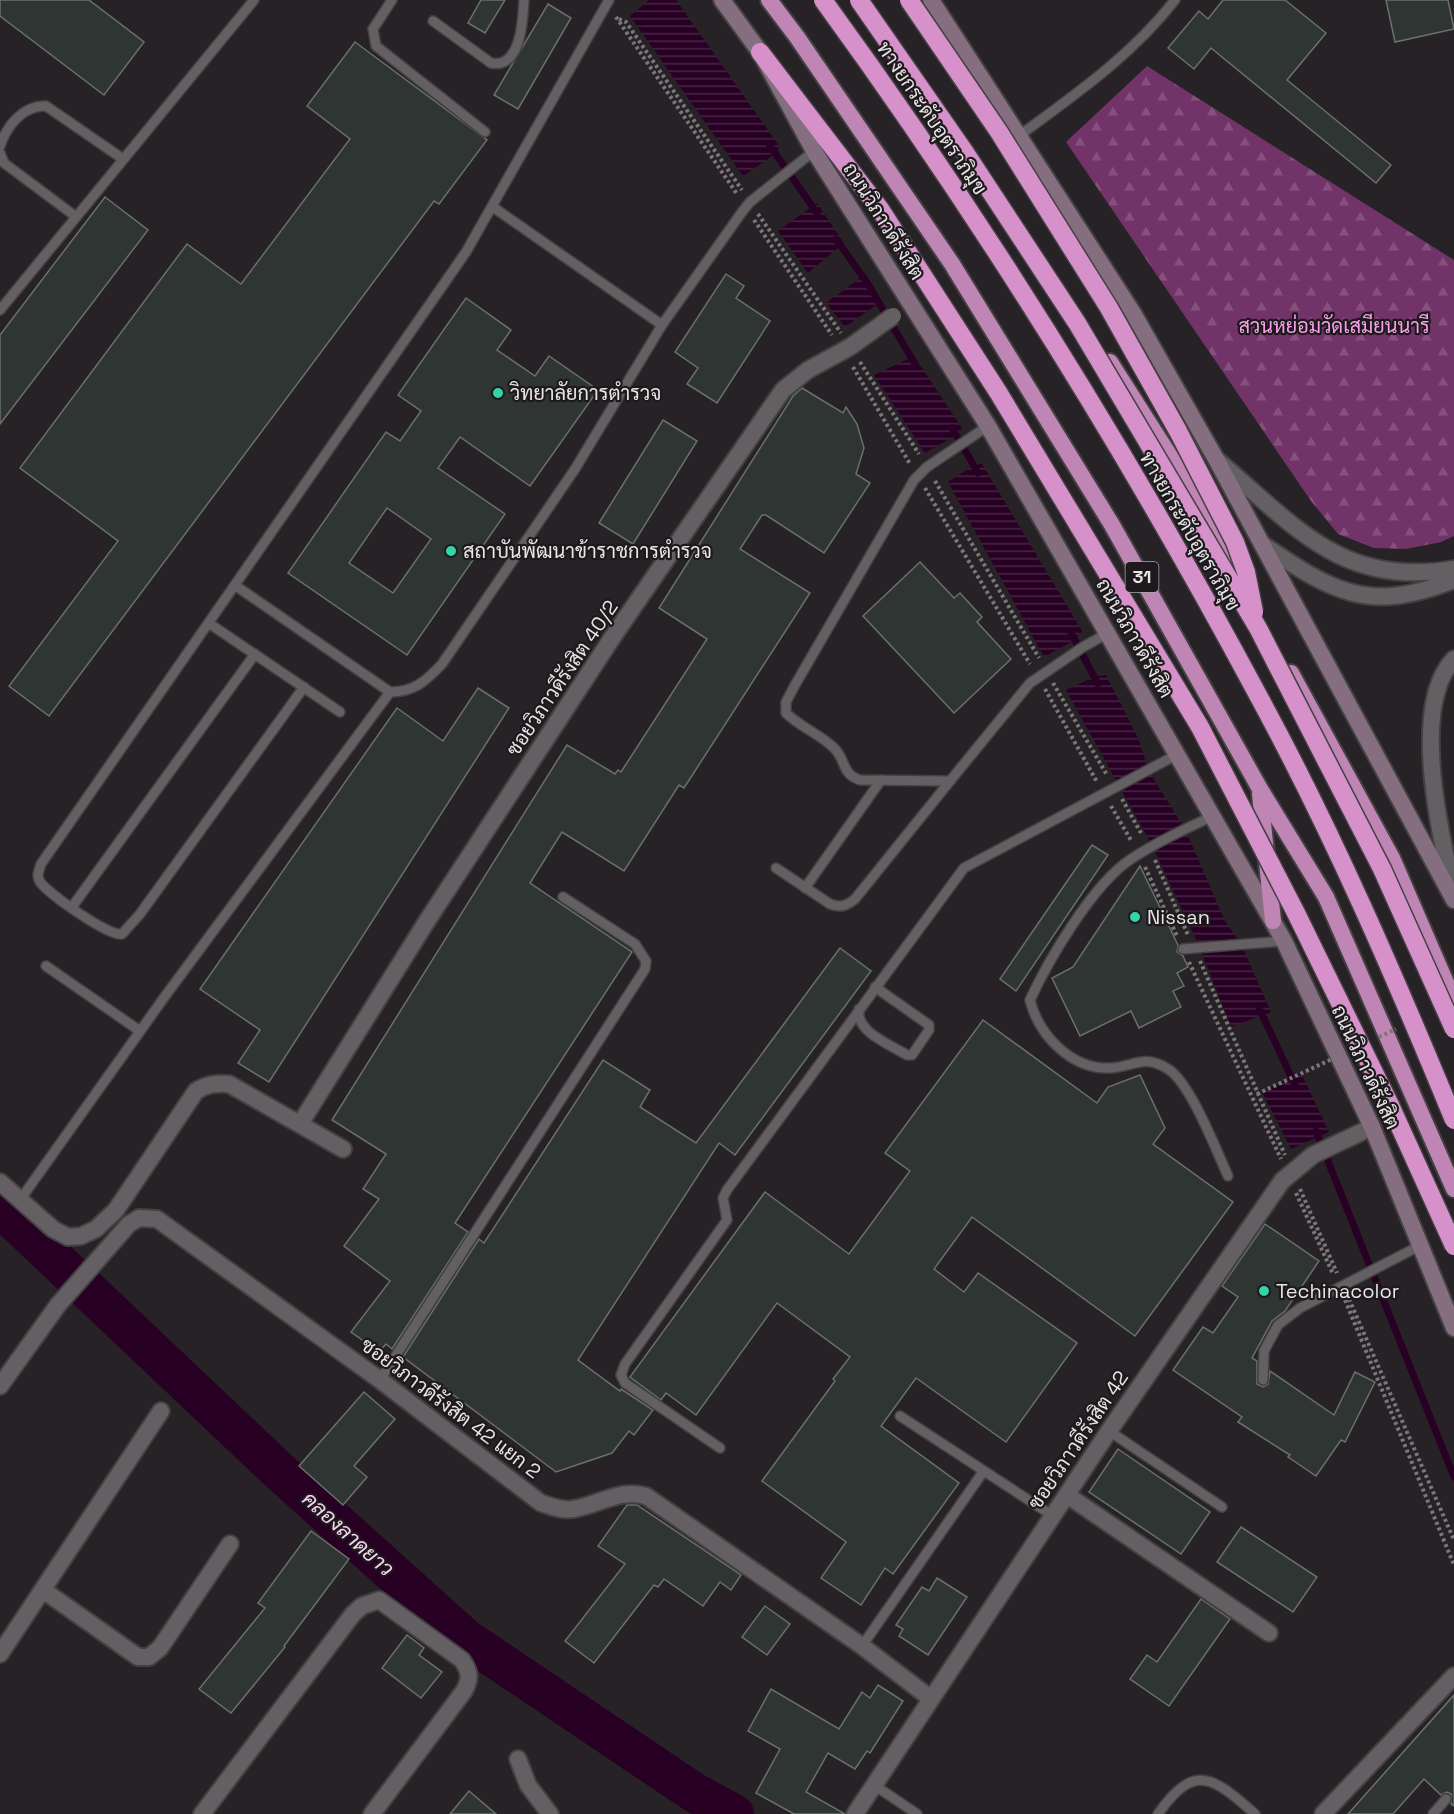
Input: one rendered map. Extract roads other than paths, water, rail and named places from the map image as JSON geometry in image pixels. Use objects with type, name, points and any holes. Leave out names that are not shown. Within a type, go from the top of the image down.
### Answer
[{"type":"highway","name":"ถนนวิภาวดีรังสิต","points":[[769,0],[893,175],[958,273],[1112,525],[1260,789],[1326,897],[1454,1189]]},
{"type":"highway","name":"ทางยกระดับอุตราภิมุข","points":[[823,0],[946,178],[1046,331],[1155,512],[1260,698],[1353,887],[1454,1120]]},
{"type":"highway","points":[[861,0],[1085,324],[1203,508],[1392,858],[1454,1001]]},
{"type":"highway","name":"ทางยกระดับอุตราภิมุข","points":[[861,0],[1077,323],[1258,628],[1382,869],[1454,1029]]},
{"type":"highway","points":[[909,0],[1006,142],[1109,308],[1173,420],[1235,542],[1246,572],[1258,628]]},
{"type":"highway","points":[[760,52],[880,209],[998,392],[1200,727],[1307,934],[1390,1105],[1454,1246]]},
{"type":"highway","points":[[1260,789],[1273,921]]},
{"type":"main road","name":"ถนนวิภาวดีรังสิต","points":[[722,0],[760,52],[814,151],[988,426],[1284,940],[1371,1127],[1454,1328]]},
{"type":"main road","points":[[931,0],[1133,313],[1216,459],[1454,900]]},
{"type":"street","name":"ซอยวิภาวดีรังสิต 40/2","points":[[300,1124],[427,921],[599,657],[783,390],[808,370],[849,349],[912,304]]},
{"type":"street","points":[[1216,459],[1304,534],[1345,558],[1374,569],[1402,574],[1454,568]]},
{"type":"street","points":[[1262,544],[1312,578],[1335,588],[1379,598],[1438,586],[1454,580]]},
{"type":"street","points":[[1454,659],[1448,665],[1435,693],[1431,743],[1435,809],[1454,895]]},
{"type":"street","points":[[0,1182],[53,1229],[68,1237],[81,1236],[96,1229],[116,1210],[196,1091],[206,1085],[229,1084],[343,1149]]},
{"type":"street","name":"ซอยวิภาวดีรังสิต 42","points":[[855,1814],[1109,1431],[1290,1173],[1328,1146],[1371,1127]]},
{"type":"street","name":"ซอยวิภาวดีรังสิต 42 แยก 2","points":[[0,1386],[58,1305],[129,1224],[139,1218],[157,1219],[380,1380],[541,1503],[557,1508],[572,1509],[634,1492],[646,1496],[862,1646],[930,1698]]},
{"type":"street","points":[[0,1654],[161,1411]]},
{"type":"street","points":[[1067,1495],[1269,1633]]},
{"type":"street","points":[[43,1590],[138,1657],[149,1657],[160,1648],[230,1544]]},
{"type":"street","points":[[202,1814],[353,1614],[362,1606],[379,1600],[462,1660],[468,1669],[470,1679],[464,1691],[372,1814]]},
{"type":"street","points":[[1323,1814],[1454,1676]]},
{"type":"street","points":[[518,1759],[528,1785],[550,1814]]},
{"type":"lane","points":[[0,310],[254,0]]},
{"type":"lane","points":[[392,0],[373,29],[376,46],[485,132]]},
{"type":"lane","points":[[433,21],[491,63],[498,65],[504,63],[511,55],[523,31],[525,0]]},
{"type":"lane","points":[[1020,135],[1118,62],[1153,28],[1175,0]]},
{"type":"lane","points":[[304,687],[140,914],[122,934],[110,932],[72,907],[40,881],[37,873],[41,864],[210,624],[466,252],[608,2]]},
{"type":"lane","points":[[0,146],[3,135],[21,114],[35,106],[46,106],[123,159]]},
{"type":"lane","points":[[236,586],[390,692],[414,688],[428,679],[442,664],[575,469],[662,325],[748,205],[814,151]]},
{"type":"lane","points":[[0,153],[4,163],[75,216]]},
{"type":"lane","points":[[492,207],[662,325]]},
{"type":"lane","points":[[950,782],[852,777],[846,772],[834,747],[792,718],[785,708],[795,685],[918,476],[927,467],[988,426]]},
{"type":"lane","points":[[210,624],[340,712]]},
{"type":"lane","points":[[776,868],[830,904],[839,907],[847,905],[855,899],[1017,696],[1042,673],[1083,646],[1108,633]]},
{"type":"lane","points":[[72,907],[255,654]]},
{"type":"lane","points":[[20,1200],[140,1031],[390,692]]},
{"type":"lane","points":[[720,1448],[625,1383],[622,1371],[727,1220],[723,1198],[727,1190],[964,868],[1029,836],[1103,792],[1178,754]]},
{"type":"lane","points":[[805,888],[881,780]]},
{"type":"lane","points":[[1213,816],[1139,855],[1111,876],[1084,908],[1030,1000],[1035,1021],[1066,1055],[1089,1066],[1112,1068],[1145,1059],[1170,1070],[1188,1092],[1228,1176]]},
{"type":"lane","points":[[380,1380],[628,1000],[645,969],[646,961],[635,944],[563,897]]},
{"type":"lane","points":[[1192,947],[1284,940]]},
{"type":"lane","points":[[46,966],[140,1031]]},
{"type":"lane","points":[[859,1009],[859,1018],[863,1027],[907,1055],[912,1055],[930,1025],[875,987]]},
{"type":"lane","points":[[1263,1380],[1264,1351],[1278,1325],[1300,1308],[1421,1245]]},
{"type":"lane","points":[[900,1416],[1053,1516]]},
{"type":"lane","points":[[1109,1431],[1222,1507]]},
{"type":"lane","points":[[862,1646],[983,1472]]},
{"type":"lane","points":[[1158,1814],[1171,1795],[1185,1784],[1199,1780],[1212,1781],[1225,1788],[1255,1814]]},
{"type":"lane","points":[[874,1785],[917,1814]]},
{"type":"lane","points":[[1433,1814],[1446,1799]]},
{"type":"waterway","points":[[770,146],[817,213]]},
{"type":"waterway","points":[[836,239],[868,284],[915,364]]},
{"type":"waterway","points":[[952,428],[978,473]]},
{"type":"waterway","points":[[1071,633],[1098,684]]},
{"type":"waterway","points":[[1259,1008],[1295,1085]]},
{"type":"waterway","points":[[1316,1131],[1454,1477]]},
{"type":"waterway","name":"คลองลาดยาว","points":[[0,1207],[278,1470],[466,1639],[695,1793],[734,1814]]},
{"type":"place","name":"วิทยาลัยการตำรวจ","points":[[498,393]]},
{"type":"place","name":"สถาบันพัฒนาข้าราชการตำรวจ","points":[[451,551]]},
{"type":"place","name":"Nissan","points":[[1135,917]]},
{"type":"place","name":"Techinacolor","points":[[1264,1291]]},
{"type":"park label","name":"สวนหย่อมวัดเสมียนนารี","points":[[1334,326]]}]
